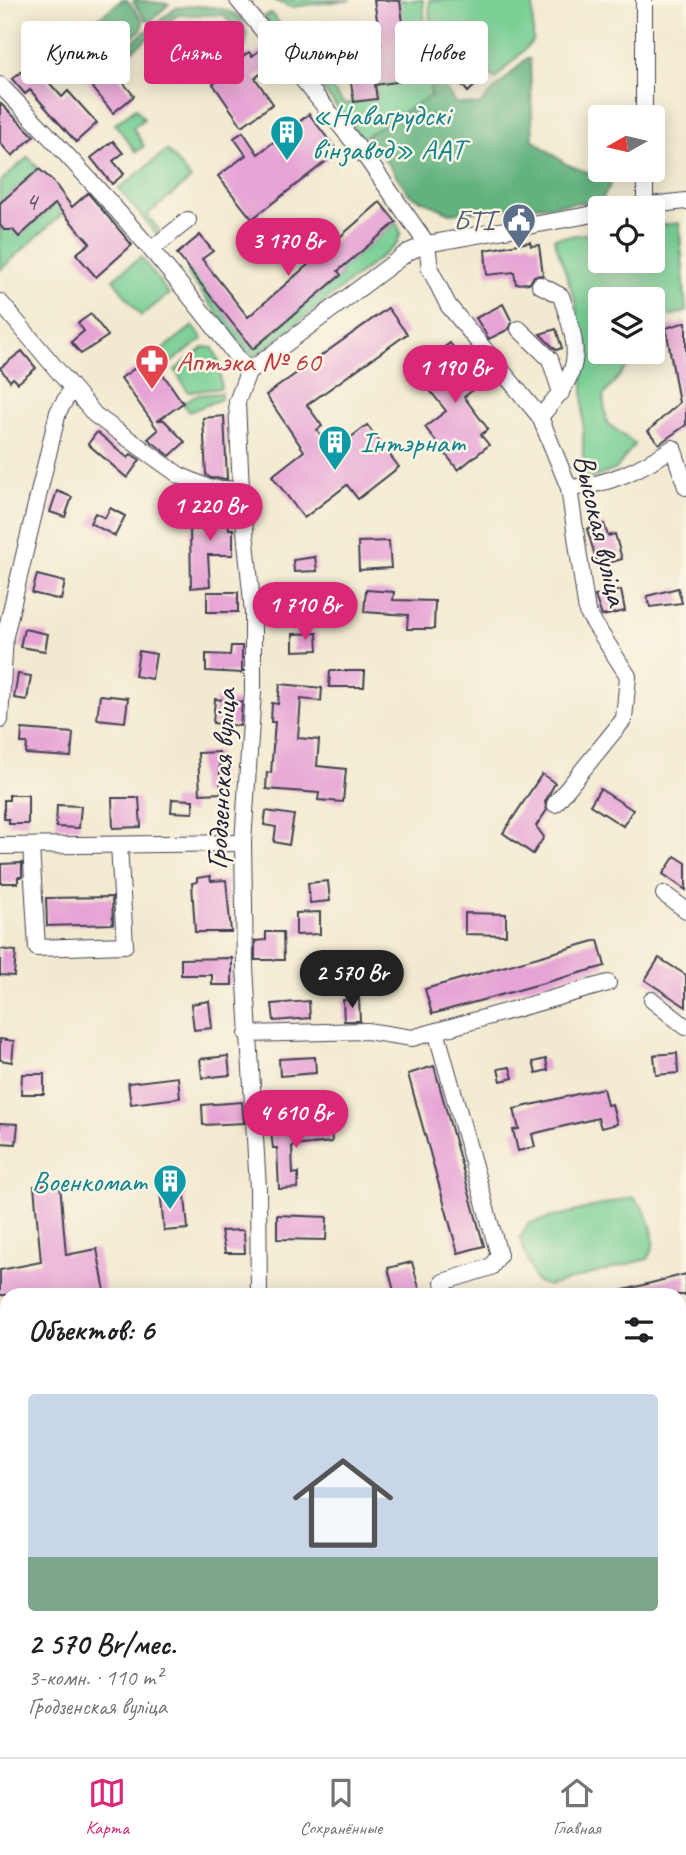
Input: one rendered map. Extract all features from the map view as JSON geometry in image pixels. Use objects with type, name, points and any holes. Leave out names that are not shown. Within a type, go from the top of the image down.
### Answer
[{"type":"street","points":[[238,0],[365,156],[427,244]]},
{"type":"street","points":[[644,0],[645,105]]},
{"type":"street","points":[[0,85],[153,248],[194,298],[248,372],[408,252],[427,244],[588,214]]},
{"type":"street","points":[[665,203],[686,201]]},
{"type":"street","points":[[153,248],[188,220]]},
{"type":"street","name":"Высокая вуліца","points":[[427,244],[430,269],[448,305],[540,417],[569,488],[587,612],[628,676],[624,719],[555,804]]},
{"type":"street","points":[[540,285],[561,296],[574,338],[574,364],[567,386],[540,417]]},
{"type":"street","points":[[0,302],[71,390],[95,415],[179,475],[209,488],[241,490]]},
{"type":"street","points":[[519,329],[550,359],[561,393]]},
{"type":"street","name":"Гродзенская вуліца","points":[[248,372],[237,401],[241,490],[253,613],[253,666],[243,843],[250,1168],[259,1288]]},
{"type":"street","points":[[0,720],[5,636],[58,412],[71,390]]},
{"type":"street","points":[[569,488],[592,486],[635,472],[686,437]]},
{"type":"street","points":[[673,448],[686,487]]},
{"type":"street","points":[[0,846],[243,843]]},
{"type":"street","points":[[31,846],[37,948],[125,945],[119,845]]},
{"type":"street","points":[[664,894],[686,910]]},
{"type":"street","points":[[247,1034],[367,1031],[412,1038],[608,983]]},
{"type":"street","points":[[652,1000],[686,1027]]},
{"type":"street","points":[[436,1031],[499,1255],[491,1267],[443,1282],[444,1288]]},
{"type":"green space","points":[[122,0],[127,0],[143,21],[142,29],[130,39],[130,21],[94,21]]},
{"type":"green space","points":[[135,0],[169,4],[151,21],[146,20],[133,2]]},
{"type":"green space","points":[[273,0],[351,0],[291,7]]},
{"type":"green space","points":[[399,0],[423,0],[425,21],[402,21]]},
{"type":"green space","points":[[429,0],[533,0],[533,41],[495,79],[488,72],[488,21],[430,21]]},
{"type":"green space","points":[[206,6],[226,10],[242,21],[228,21],[224,15],[178,15],[170,21],[159,21],[176,8]]},
{"type":"green space","points":[[272,14],[278,21],[268,21],[264,16]]},
{"type":"green space","points":[[244,25],[247,36],[246,46],[244,43]]},
{"type":"green space","points":[[144,33],[144,41],[130,52],[130,44]]},
{"type":"green space","points":[[526,59],[530,59],[533,140],[566,164],[588,173],[588,182],[612,182],[604,196],[588,196],[588,202],[450,213],[410,195],[367,135],[431,95],[430,84],[443,84],[455,103],[479,105]]},
{"type":"green space","points":[[319,84],[328,84],[344,104],[377,99],[375,84],[430,84],[431,95],[362,138]]},
{"type":"green space","points":[[136,108],[144,119],[133,128],[144,146],[136,152],[115,124]]},
{"type":"green space","points":[[167,150],[191,179],[147,215],[161,232],[157,235],[119,189]]},
{"type":"green space","points":[[28,157],[39,169],[0,203],[0,182]]},
{"type":"green space","points":[[64,197],[71,206],[0,270],[0,225],[4,230],[13,230],[19,236]]},
{"type":"green space","points":[[396,222],[401,233],[396,245],[255,356],[248,353],[188,275],[190,269],[253,349],[341,275],[338,271]]},
{"type":"green space","points":[[679,223],[686,312],[665,316],[665,287],[588,287],[588,364],[629,364],[603,396],[607,423],[635,444],[615,470],[583,481],[583,372],[576,303],[554,238],[588,234],[588,273],[665,273],[665,225]]},
{"type":"green space","points":[[141,257],[169,294],[141,316],[113,279]]},
{"type":"green space","points":[[193,326],[203,339],[170,363],[161,351]]},
{"type":"green space","points":[[204,347],[213,348],[219,361],[221,388],[188,392],[175,370]]},
{"type":"green space","points":[[221,393],[221,399],[189,412],[183,403],[196,395]]},
{"type":"green space","points":[[632,1197],[643,1209],[651,1226],[653,1244],[648,1259],[548,1286],[535,1281],[520,1238],[529,1223]]},
{"type":"building","points":[[374,0],[400,1],[403,21],[395,21],[395,82],[375,85],[377,99],[354,102],[351,84],[381,84],[381,21],[377,21]]},
{"type":"building","points":[[249,52],[252,56],[258,52],[258,76],[255,78],[273,104],[242,126],[213,84],[244,84],[244,56]]},
{"type":"building","points":[[21,72],[21,84],[50,84],[62,97],[68,91],[97,123],[76,142],[30,90],[25,94],[12,79]]},
{"type":"building","points":[[90,84],[124,84],[134,96],[113,113]]},
{"type":"building","points":[[461,84],[477,84],[468,92]]},
{"type":"building","points":[[0,103],[34,136],[12,156],[0,143]]},
{"type":"building","name":"«Навагрудскі вінзавод» ААТ","points":[[309,114],[338,152],[252,219],[218,176],[246,155],[234,138],[243,132],[258,154]]},
{"type":"building","points":[[113,141],[123,153],[113,161],[124,174],[112,184],[91,158]]},
{"type":"building","points":[[39,169],[52,180],[72,207],[88,193],[132,245],[96,277],[76,254],[90,243],[55,204],[19,237],[13,230],[4,230],[0,225],[0,203]]},
{"type":"building","points":[[380,202],[396,222],[338,271],[341,275],[253,349],[177,254],[200,235],[213,251],[202,259],[248,317]]},
{"type":"building","points":[[530,242],[531,246],[539,245],[543,275],[534,276],[530,283],[516,284],[514,272],[487,275],[485,250]]},
{"type":"building","points":[[503,304],[512,322],[509,329],[489,339],[476,318]]},
{"type":"building","points":[[388,308],[407,334],[307,405],[322,426],[317,430],[333,451],[367,425],[399,467],[358,499],[347,485],[304,518],[272,476],[304,451],[266,395]]},
{"type":"building","points":[[91,314],[108,336],[81,354],[71,342],[84,331],[78,323]]},
{"type":"building","points":[[686,322],[686,425],[659,444],[648,431],[679,403],[666,328]]},
{"type":"building","points":[[556,329],[562,348],[556,350],[540,334]]},
{"type":"building","points":[[450,343],[462,359],[469,354],[483,372],[478,376],[483,382],[464,397],[488,429],[481,435],[489,445],[458,470],[425,427],[446,411],[414,370]]},
{"type":"building","points":[[22,351],[36,368],[18,383],[13,378],[10,381],[0,368]]},
{"type":"building","name":"Аптэка № 60","points":[[151,357],[183,403],[159,420],[164,420],[185,442],[170,456],[148,439],[158,430],[121,378]]},
{"type":"building","points":[[224,416],[227,479],[211,478],[206,475],[203,418]]},
{"type":"building","points":[[97,432],[128,458],[131,454],[140,460],[127,478],[88,444]]},
{"type":"building","points":[[57,491],[72,497],[65,517],[50,512]]},
{"type":"building","points":[[207,498],[226,500],[229,529],[233,529],[233,555],[208,555],[210,586],[191,588],[190,529],[210,529]]},
{"type":"building","points":[[110,508],[125,516],[115,536],[90,523],[95,513],[105,518]]},
{"type":"building","points":[[604,524],[608,536],[615,534],[622,559],[598,566],[587,529]]},
{"type":"building","points":[[389,541],[391,568],[359,570],[358,542]]},
{"type":"building","points":[[315,557],[317,571],[294,572],[293,560]]},
{"type":"building","points":[[37,575],[65,582],[61,600],[32,593]]},
{"type":"building","points":[[678,588],[682,603],[650,607],[647,596]]},
{"type":"building","points":[[290,590],[293,610],[274,612],[271,593]]},
{"type":"building","points":[[366,590],[394,592],[393,600],[435,601],[434,629],[407,629],[408,615],[364,612]]},
{"type":"building","points":[[621,590],[625,611],[602,616],[595,596]]},
{"type":"building","points":[[207,592],[238,592],[238,612],[207,612]]},
{"type":"building","points":[[24,629],[48,634],[45,651],[20,647]]},
{"type":"building","points":[[317,633],[318,650],[293,651],[293,634]]},
{"type":"building","points":[[231,646],[242,646],[242,673],[206,671],[206,654],[230,655]]},
{"type":"building","points":[[139,651],[156,654],[152,679],[135,676]]},
{"type":"building","points":[[330,671],[365,671],[364,687],[329,687]]},
{"type":"building","points":[[18,674],[31,676],[27,700],[14,698]]},
{"type":"building","points":[[280,684],[322,688],[321,701],[301,699],[298,738],[319,740],[317,766],[346,769],[343,802],[318,800],[319,793],[266,789],[267,772],[271,773],[275,722],[271,722],[272,703],[278,704]]},
{"type":"building","points":[[100,695],[128,698],[125,722],[97,719]]},
{"type":"building","points":[[215,699],[242,702],[240,726],[213,723]]},
{"type":"building","points":[[22,729],[73,733],[71,757],[26,754],[27,743],[21,743]]},
{"type":"building","points":[[219,752],[221,793],[200,794],[198,753]]},
{"type":"building","points":[[542,774],[555,783],[545,802],[547,810],[536,826],[544,837],[533,854],[503,833]]},
{"type":"building","points":[[600,789],[633,810],[623,826],[590,805]]},
{"type":"building","points":[[9,795],[28,795],[28,824],[9,824],[9,819],[4,819],[4,800],[9,800]]},
{"type":"building","points":[[112,798],[139,798],[141,827],[113,828]]},
{"type":"building","points":[[172,799],[193,800],[193,813],[171,812]]},
{"type":"building","points":[[57,805],[81,806],[79,828],[56,827]]},
{"type":"building","points":[[266,811],[294,815],[289,845],[274,842],[276,827],[264,825]]},
{"type":"building","points":[[675,856],[686,863],[686,890],[663,874]]},
{"type":"building","points":[[22,863],[22,877],[18,877],[18,883],[1,883],[1,864]]},
{"type":"building","points":[[210,876],[211,881],[226,880],[231,932],[195,932],[192,883],[197,882],[197,878]]},
{"type":"building","points":[[328,881],[330,901],[310,903],[308,883]]},
{"type":"building","points":[[112,897],[113,924],[47,926],[46,898]]},
{"type":"building","points":[[320,912],[320,934],[296,935],[296,913]]},
{"type":"building","points":[[465,913],[506,914],[506,935],[465,934]]},
{"type":"building","points":[[266,932],[283,932],[284,960],[255,960],[255,941],[266,940]]},
{"type":"building","points":[[598,940],[605,966],[432,1014],[425,989]]},
{"type":"building","points":[[0,949],[16,951],[14,976],[0,975]]},
{"type":"building","points":[[232,958],[232,985],[212,985],[212,975],[181,975],[181,959]]},
{"type":"building","points":[[659,958],[686,975],[686,1007],[645,980]]},
{"type":"building","points":[[359,999],[360,1021],[344,1021],[343,1000]]},
{"type":"building","points":[[209,1001],[212,1028],[194,1030],[191,1004]]},
{"type":"building","points":[[309,1001],[310,1018],[274,1021],[272,1004]]},
{"type":"building","points":[[0,1039],[14,1041],[12,1062],[0,1060]]},
{"type":"building","points":[[677,1053],[678,1073],[656,1075],[654,1055]]},
{"type":"building","points":[[228,1056],[230,1075],[202,1078],[200,1059]]},
{"type":"building","points":[[315,1057],[316,1073],[280,1076],[279,1059]]},
{"type":"building","points":[[546,1059],[548,1070],[536,1073],[533,1062]]},
{"type":"building","points":[[434,1066],[484,1246],[458,1253],[408,1074]]},
{"type":"building","points":[[510,1067],[513,1078],[501,1081],[498,1069]]},
{"type":"building","points":[[22,1074],[44,1074],[44,1094],[21,1094]]},
{"type":"building","points":[[178,1077],[180,1098],[131,1104],[128,1083]]},
{"type":"building","points":[[603,1088],[607,1105],[612,1104],[617,1124],[601,1128],[598,1118],[532,1134],[535,1147],[518,1151],[513,1130],[519,1129],[514,1109]]},
{"type":"building","points":[[242,1102],[244,1123],[203,1125],[202,1105]]},
{"type":"building","points":[[0,1123],[18,1124],[16,1144],[0,1143]]},
{"type":"building","points":[[331,1125],[332,1142],[292,1146],[293,1174],[298,1173],[298,1188],[279,1189],[277,1148],[273,1148],[271,1132]]},
{"type":"building","points":[[60,1184],[66,1255],[97,1249],[104,1288],[0,1288],[0,1270],[41,1262],[34,1186]]},
{"type":"building","name":"Военкомат","points":[[184,1186],[188,1229],[164,1231],[160,1189]]},
{"type":"building","points":[[277,1215],[327,1217],[326,1240],[277,1239]]},
{"type":"building","points":[[244,1230],[245,1253],[225,1253],[221,1231]]},
{"type":"building","points":[[412,1262],[419,1288],[393,1288],[388,1268]]},
{"type":"building","points":[[686,1274],[686,1288],[632,1288]]},
{"type":"place","name":"«Навагрудскі вінзавод» ААТ","points":[[287,162]]},
{"type":"place","name":"БТІ","points":[[519,250]]},
{"type":"place","name":"Аптэка № 60","points":[[152,391]]},
{"type":"place","name":"Інтэрнат","points":[[335,472]]},
{"type":"place","name":"Военкомат","points":[[170,1211]]}]
